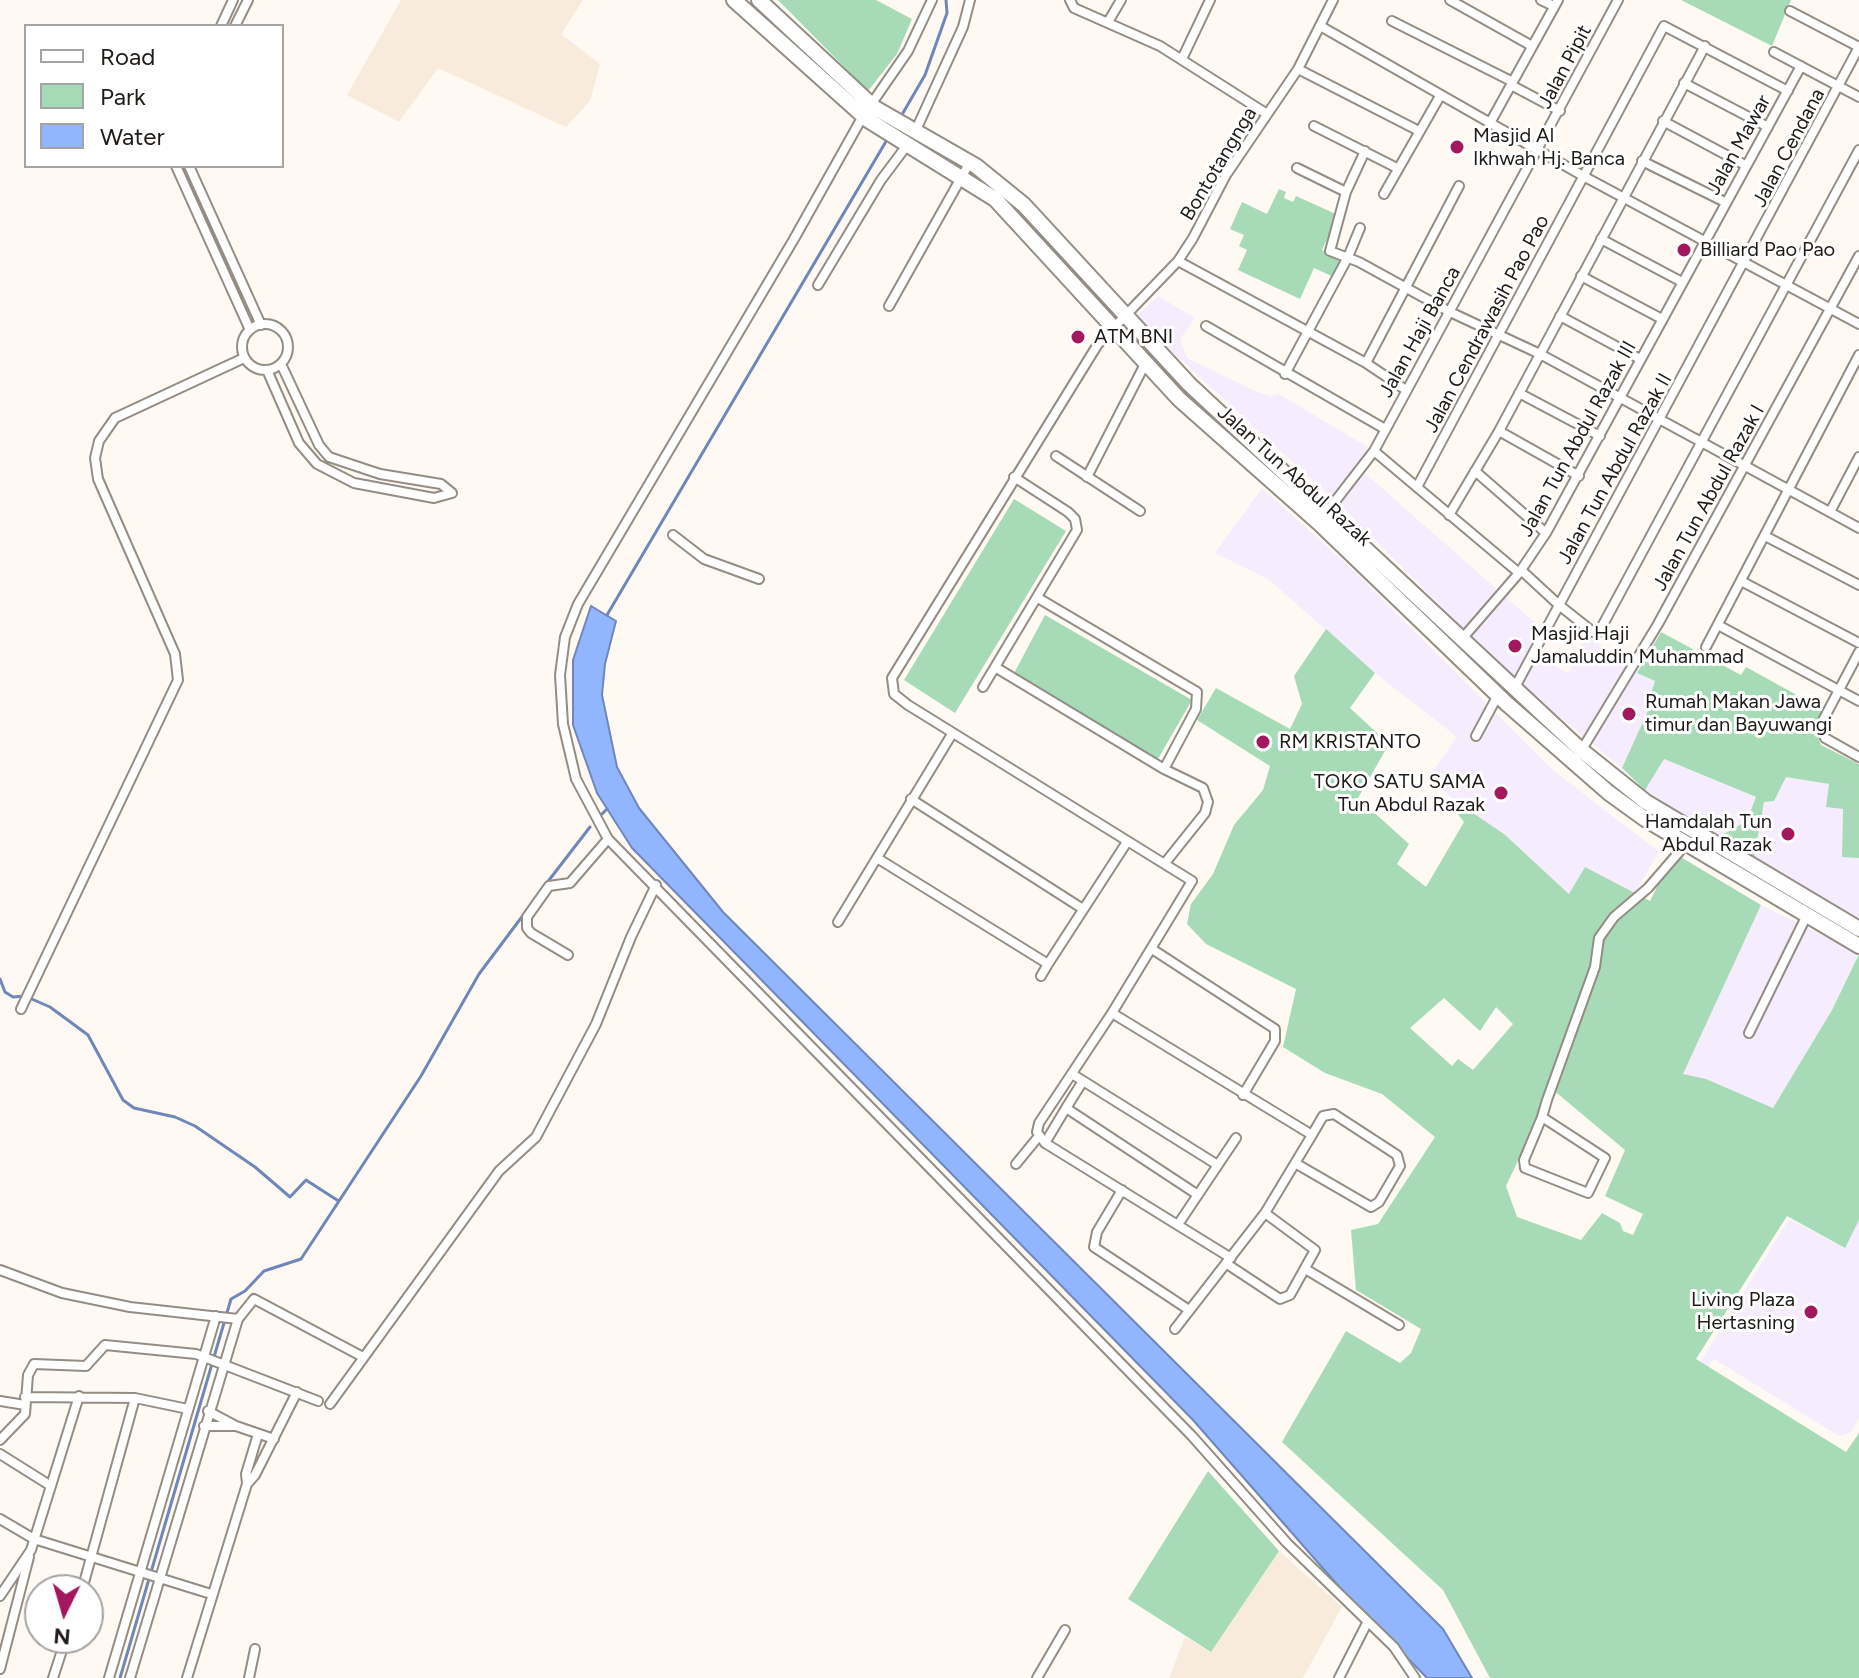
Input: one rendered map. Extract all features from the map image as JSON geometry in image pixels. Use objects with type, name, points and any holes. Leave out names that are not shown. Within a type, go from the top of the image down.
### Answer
[{"type":"main road","points":[[734,0],[869,112],[909,135]]},
{"type":"main road","points":[[759,0],[869,112]]},
{"type":"main road","name":"Jalan Tun Abdul Razak","points":[[909,135],[970,162],[1024,205],[1123,316],[1498,695],[1578,756],[1646,802],[1859,929]]},
{"type":"main road","name":"Jalan Tun Abdul Razak","points":[[909,135],[995,199],[1145,364],[1461,640],[1631,810],[1859,946]]},
{"type":"street","points":[[222,24],[233,0]]},
{"type":"street","points":[[236,24],[248,0]]},
{"type":"street","points":[[932,0],[908,51],[869,112],[572,619],[560,675],[563,724],[576,779],[608,839],[1192,1436],[1287,1543],[1394,1647],[1415,1678]]},
{"type":"street","points":[[818,285],[909,135],[963,27],[970,0]]},
{"type":"street","points":[[1070,0],[1074,8],[1182,59],[1267,114]]},
{"type":"street","points":[[1108,22],[1121,0]]},
{"type":"street","points":[[1182,59],[1210,0]]},
{"type":"street","name":"Bontotangnga","points":[[1152,949],[1192,881],[952,734],[894,694],[892,678],[1014,477],[1111,328],[1178,261],[1226,175],[1298,69],[1322,27],[1333,0]]},
{"type":"street","points":[[1450,0],[1532,46]]},
{"type":"street","points":[[1490,123],[1556,3],[1541,0]]},
{"type":"street","name":"Jalan Pipit","points":[[1539,149],[1618,0]]},
{"type":"street","points":[[1790,11],[1859,47]]},
{"type":"street","points":[[1392,21],[1560,111]]},
{"type":"street","name":"Jalan Cendrawasih Pao Pao","points":[[1417,487],[1501,336],[1664,26],[1705,46]]},
{"type":"street","points":[[1322,27],[1585,177],[1859,324]]},
{"type":"street","points":[[1449,515],[1499,431],[1705,46],[1788,91]]},
{"type":"street","name":"Jalan Cendana","points":[[1745,263],[1859,47]]},
{"type":"street","points":[[1774,52],[1859,97]]},
{"type":"street","name":"Jalan Mawar","points":[[1704,241],[1801,66]]},
{"type":"street","points":[[1298,69],[1419,131]]},
{"type":"street","points":[[1684,83],[1768,127]]},
{"type":"street","points":[[1384,194],[1440,96]]},
{"type":"street","points":[[1663,121],[1745,165]]},
{"type":"street","points":[[1314,126],[1397,168]]},
{"type":"street","name":"Jalan Haji Banca","points":[[1323,517],[1374,451],[1539,149]]},
{"type":"street","points":[[1374,451],[1559,605],[1593,632],[1599,632],[1859,150]]},
{"type":"street","points":[[1365,151],[1346,192],[1329,249],[1450,312],[1540,354],[1859,528]]},
{"type":"street","points":[[1642,161],[1725,202]]},
{"type":"street","points":[[889,306],[970,162]]},
{"type":"street","points":[[177,168],[250,330]]},
{"type":"street","points":[[190,168],[261,325]]},
{"type":"street","points":[[1297,168],[1346,192]]},
{"type":"street","points":[[1366,363],[1459,186]]},
{"type":"street","points":[[1285,374],[1309,333],[1360,228]]},
{"type":"street","points":[[1601,239],[1682,282]]},
{"type":"street","name":"Jalan Tun Abdul Razak III","points":[[1461,640],[1520,572],[1546,533],[1704,241]]},
{"type":"street","name":"Jalan Tun Abdul Razak I","points":[[1578,756],[1658,624],[1859,256]]},
{"type":"street","points":[[1178,261],[1366,363],[1406,390]]},
{"type":"street","name":"Jalan Tun Abdul Razak II","points":[[1513,690],[1745,263]]},
{"type":"street","points":[[1581,276],[1662,319]]},
{"type":"street","points":[[1560,316],[1640,359]]},
{"type":"street","points":[[261,325],[275,327],[285,337],[287,351],[281,364],[267,370],[252,366],[244,358],[242,346],[250,330],[261,325]]},
{"type":"street","points":[[1206,326],[1385,429]]},
{"type":"street","points":[[1706,647],[1859,355]]},
{"type":"street","points":[[21,1009],[178,680],[175,654],[98,479],[95,458],[99,441],[115,418],[244,358]]},
{"type":"street","points":[[267,370],[299,443],[317,464],[354,483],[434,498],[452,493],[441,484],[380,474],[329,457],[319,445],[281,364]]},
{"type":"street","points":[[1087,477],[1145,364]]},
{"type":"street","points":[[1519,393],[1600,436]]},
{"type":"street","points":[[1499,431],[1579,476]]},
{"type":"street","points":[[1056,456],[1140,511]]},
{"type":"street","points":[[1830,512],[1859,457]]},
{"type":"street","points":[[1475,471],[1546,533]]},
{"type":"street","points":[[983,687],[1075,537],[1077,525],[1068,512],[1014,477]]},
{"type":"street","points":[[673,535],[704,559],[759,579]]},
{"type":"street","points":[[1765,536],[1859,585]]},
{"type":"street","points":[[1741,581],[1859,643]]},
{"type":"street","points":[[1038,598],[1197,692],[1196,709],[1164,769]]},
{"type":"street","points":[[1718,625],[1859,701]]},
{"type":"street","points":[[1859,652],[1820,731],[1825,738],[1859,757]]},
{"type":"street","points":[[995,667],[1164,769],[1203,788],[1208,802],[1205,813],[1165,863]]},
{"type":"street","points":[[1476,736],[1498,695]]},
{"type":"street","points":[[838,922],[952,734]]},
{"type":"street","points":[[911,799],[1083,909]]},
{"type":"street","points":[[568,955],[531,933],[527,928],[527,917],[549,886],[570,883],[608,839]]},
{"type":"street","points":[[1041,976],[1127,842]]},
{"type":"street","points":[[1542,1117],[1605,1158],[1588,1193],[1525,1168],[1524,1160],[1595,967],[1599,938],[1614,917],[1648,888],[1686,844]]},
{"type":"street","points":[[877,858],[1048,964]]},
{"type":"street","points":[[330,1404],[499,1171],[536,1137],[596,1024],[656,885]]},
{"type":"street","points":[[1749,1033],[1807,915]]},
{"type":"street","points":[[1243,1095],[1275,1041],[1275,1029],[1152,949],[1039,1123],[1042,1140],[1179,1223],[1285,1300],[1315,1255],[1313,1246],[1265,1213]]},
{"type":"street","points":[[1112,1013],[1312,1135]]},
{"type":"street","points":[[1072,1074],[1216,1164]]},
{"type":"street","points":[[1016,1164],[1042,1140],[1083,1081]]},
{"type":"street","points":[[1066,1108],[1198,1195]]},
{"type":"street","points":[[1175,1329],[1265,1213],[1323,1116],[1334,1114],[1397,1155],[1400,1166],[1379,1202],[1371,1207],[1295,1163]]},
{"type":"street","points":[[1179,1223],[1236,1138]]},
{"type":"street","points":[[1122,1190],[1097,1232],[1096,1251],[1189,1310]]},
{"type":"street","points":[[0,1270],[62,1293],[89,1299],[130,1307],[238,1319]]},
{"type":"street","points":[[1307,1270],[1399,1325]]},
{"type":"street","points":[[130,1678],[238,1319],[254,1299],[363,1357]]},
{"type":"street","points":[[109,1678],[216,1316]]},
{"type":"street","points":[[0,1440],[23,1418],[28,1375],[34,1364],[86,1366],[102,1346],[205,1356],[318,1401]]},
{"type":"street","points":[[187,1678],[247,1484],[297,1392]]},
{"type":"street","points":[[0,1401],[79,1396],[135,1398],[188,1409]]},
{"type":"street","points":[[0,1669],[34,1539],[79,1396]]},
{"type":"street","points":[[87,1574],[135,1398]]},
{"type":"street","points":[[208,1411],[236,1426],[274,1439]]},
{"type":"street","points":[[204,1426],[236,1426]]},
{"type":"street","points":[[247,1484],[246,1474],[258,1434]]},
{"type":"street","points":[[0,1454],[51,1486]]},
{"type":"street","points":[[0,1519],[34,1539],[211,1594]]},
{"type":"street","points":[[0,1596],[31,1550]]},
{"type":"street","points":[[1339,1678],[1367,1623]]},
{"type":"street","points":[[1037,1678],[1065,1630]]},
{"type":"street","points":[[251,1677],[255,1649]]},
{"type":"street","points":[[53,1678],[61,1654]]},
{"type":"shaded area","points":[[401,0],[583,0],[561,34],[600,64],[590,101],[566,127],[438,68],[399,122],[347,95]]},
{"type":"shaded area","points":[[1158,296],[1195,318],[1180,339],[1187,358],[1255,391],[1270,396],[1279,394],[1371,449],[1359,468],[1540,627],[1552,630],[1538,657],[1568,673],[1587,635],[1637,673],[1655,681],[1649,699],[1651,704],[1622,768],[1556,714],[1458,623],[1340,505],[1135,318]]},
{"type":"shaded area","points":[[1262,488],[1352,569],[1554,771],[1659,852],[1634,894],[1585,867],[1570,894],[1504,834],[1451,798],[1430,775],[1457,737],[1375,673],[1268,579],[1215,553]]},
{"type":"shaded area","points":[[1663,759],[1757,798],[1747,821],[1724,834],[1725,841],[1645,790]]},
{"type":"shaded area","points":[[1786,777],[1829,784],[1843,808],[1842,856],[1859,858],[1859,921],[1754,858],[1764,802],[1774,801]]},
{"type":"shaded area","points":[[1761,905],[1859,953],[1832,1010],[1773,1108],[1706,1079],[1683,1074]]},
{"type":"shaded area","name":"Living Plaza Hertasning","points":[[1789,1219],[1844,1248],[1859,1220],[1859,1418],[1850,1433],[1839,1436],[1714,1359],[1708,1367],[1700,1362]]},
{"type":"shaded area","points":[[1279,1551],[1342,1607],[1303,1678],[1169,1678],[1185,1637],[1211,1652]]},
{"type":"green space","points":[[778,0],[876,0],[912,19],[897,54],[868,91]]},
{"type":"green space","points":[[1681,0],[1791,0],[1772,46]]},
{"type":"green space","points":[[1279,189],[1286,192],[1284,198],[1293,202],[1296,196],[1338,215],[1322,250],[1344,261],[1336,278],[1314,268],[1300,299],[1238,270],[1247,250],[1239,246],[1244,235],[1230,229],[1242,202],[1267,214]]},
{"type":"green space","points":[[1014,499],[1066,531],[955,713],[904,680]]},
{"type":"green space","points":[[1045,615],[1192,700],[1155,764],[1012,677]]},
{"type":"green space","points":[[1326,629],[1375,673],[1350,708],[1389,744],[1358,798],[1409,844],[1397,864],[1426,887],[1464,822],[1450,804],[1451,798],[1504,834],[1569,894],[1585,867],[1650,901],[1674,853],[1761,905],[1683,1074],[1706,1079],[1773,1108],[1832,1010],[1859,954],[1859,1220],[1845,1248],[1787,1216],[1696,1359],[1846,1452],[1859,1433],[1859,1678],[1490,1678],[1443,1590],[1282,1442],[1346,1331],[1400,1363],[1411,1353],[1421,1329],[1356,1290],[1351,1230],[1378,1224],[1435,1137],[1382,1094],[1325,1073],[1283,1047],[1296,989],[1206,944],[1187,924],[1191,904],[1213,874],[1234,825],[1263,790],[1270,766],[1197,720],[1216,688],[1290,729],[1302,704],[1294,676]],"holes":[[[1444,998],[1480,1031],[1496,1007],[1513,1024],[1473,1070],[1458,1059],[1452,1066],[1410,1028]],[[1552,1089],[1625,1150],[1605,1196],[1643,1214],[1633,1235],[1623,1231],[1620,1223],[1602,1213],[1581,1240],[1517,1217],[1506,1186]]]},
{"type":"green space","points":[[1661,632],[1741,675],[1746,667],[1824,710],[1815,730],[1821,745],[1859,764],[1859,858],[1842,857],[1843,809],[1826,807],[1829,784],[1786,777],[1774,801],[1764,802],[1754,858],[1725,841],[1724,834],[1747,821],[1756,797],[1664,759],[1645,790],[1622,768],[1651,704],[1649,699],[1655,681],[1637,673]]},
{"type":"green space","points":[[1208,1471],[1279,1551],[1211,1652],[1128,1599]]},
{"type":"water","points":[[591,606],[616,621],[605,664],[602,695],[617,767],[639,808],[723,912],[1443,1629],[1472,1678],[1427,1678],[1349,1598],[1193,1420],[632,848],[597,793],[573,725],[573,660]]},
{"type":"waterway","points":[[900,118],[925,75],[947,13],[946,0]]},
{"type":"waterway","points":[[607,615],[888,138]]},
{"type":"waterway","points":[[602,814],[607,809]]},
{"type":"waterway","points":[[546,884],[590,827]]},
{"type":"waterway","points":[[120,1678],[231,1299],[245,1291],[264,1271],[301,1259],[421,1076],[479,974],[527,910]]},
{"type":"waterway","points":[[0,979],[5,992],[13,997],[25,996],[50,1007],[88,1035],[123,1100],[134,1108],[175,1117],[195,1126],[255,1167],[290,1197],[306,1180],[337,1200]]},
{"type":"place","name":"Masjid Al Ikhwah Hj. Banca","points":[[1457,147]]},
{"type":"place","name":"Billiard Pao Pao","points":[[1684,250]]},
{"type":"place","name":"ATM BNI","points":[[1078,337]]},
{"type":"place","name":"Masjid Haji Jamaluddin Muhammad","points":[[1515,646]]},
{"type":"place","name":"Rumah Makan Jawa timur dan Bayuwangi","points":[[1629,714]]},
{"type":"place","name":"RM KRISTANTO","points":[[1263,742]]},
{"type":"place","name":"TOKO SATU SAMA Tun Abdul Razak","points":[[1501,793]]},
{"type":"place","name":"Hamdalah Tun Abdul Razak","points":[[1788,834]]},
{"type":"place","name":"Living Plaza Hertasning","points":[[1811,1312]]}]
